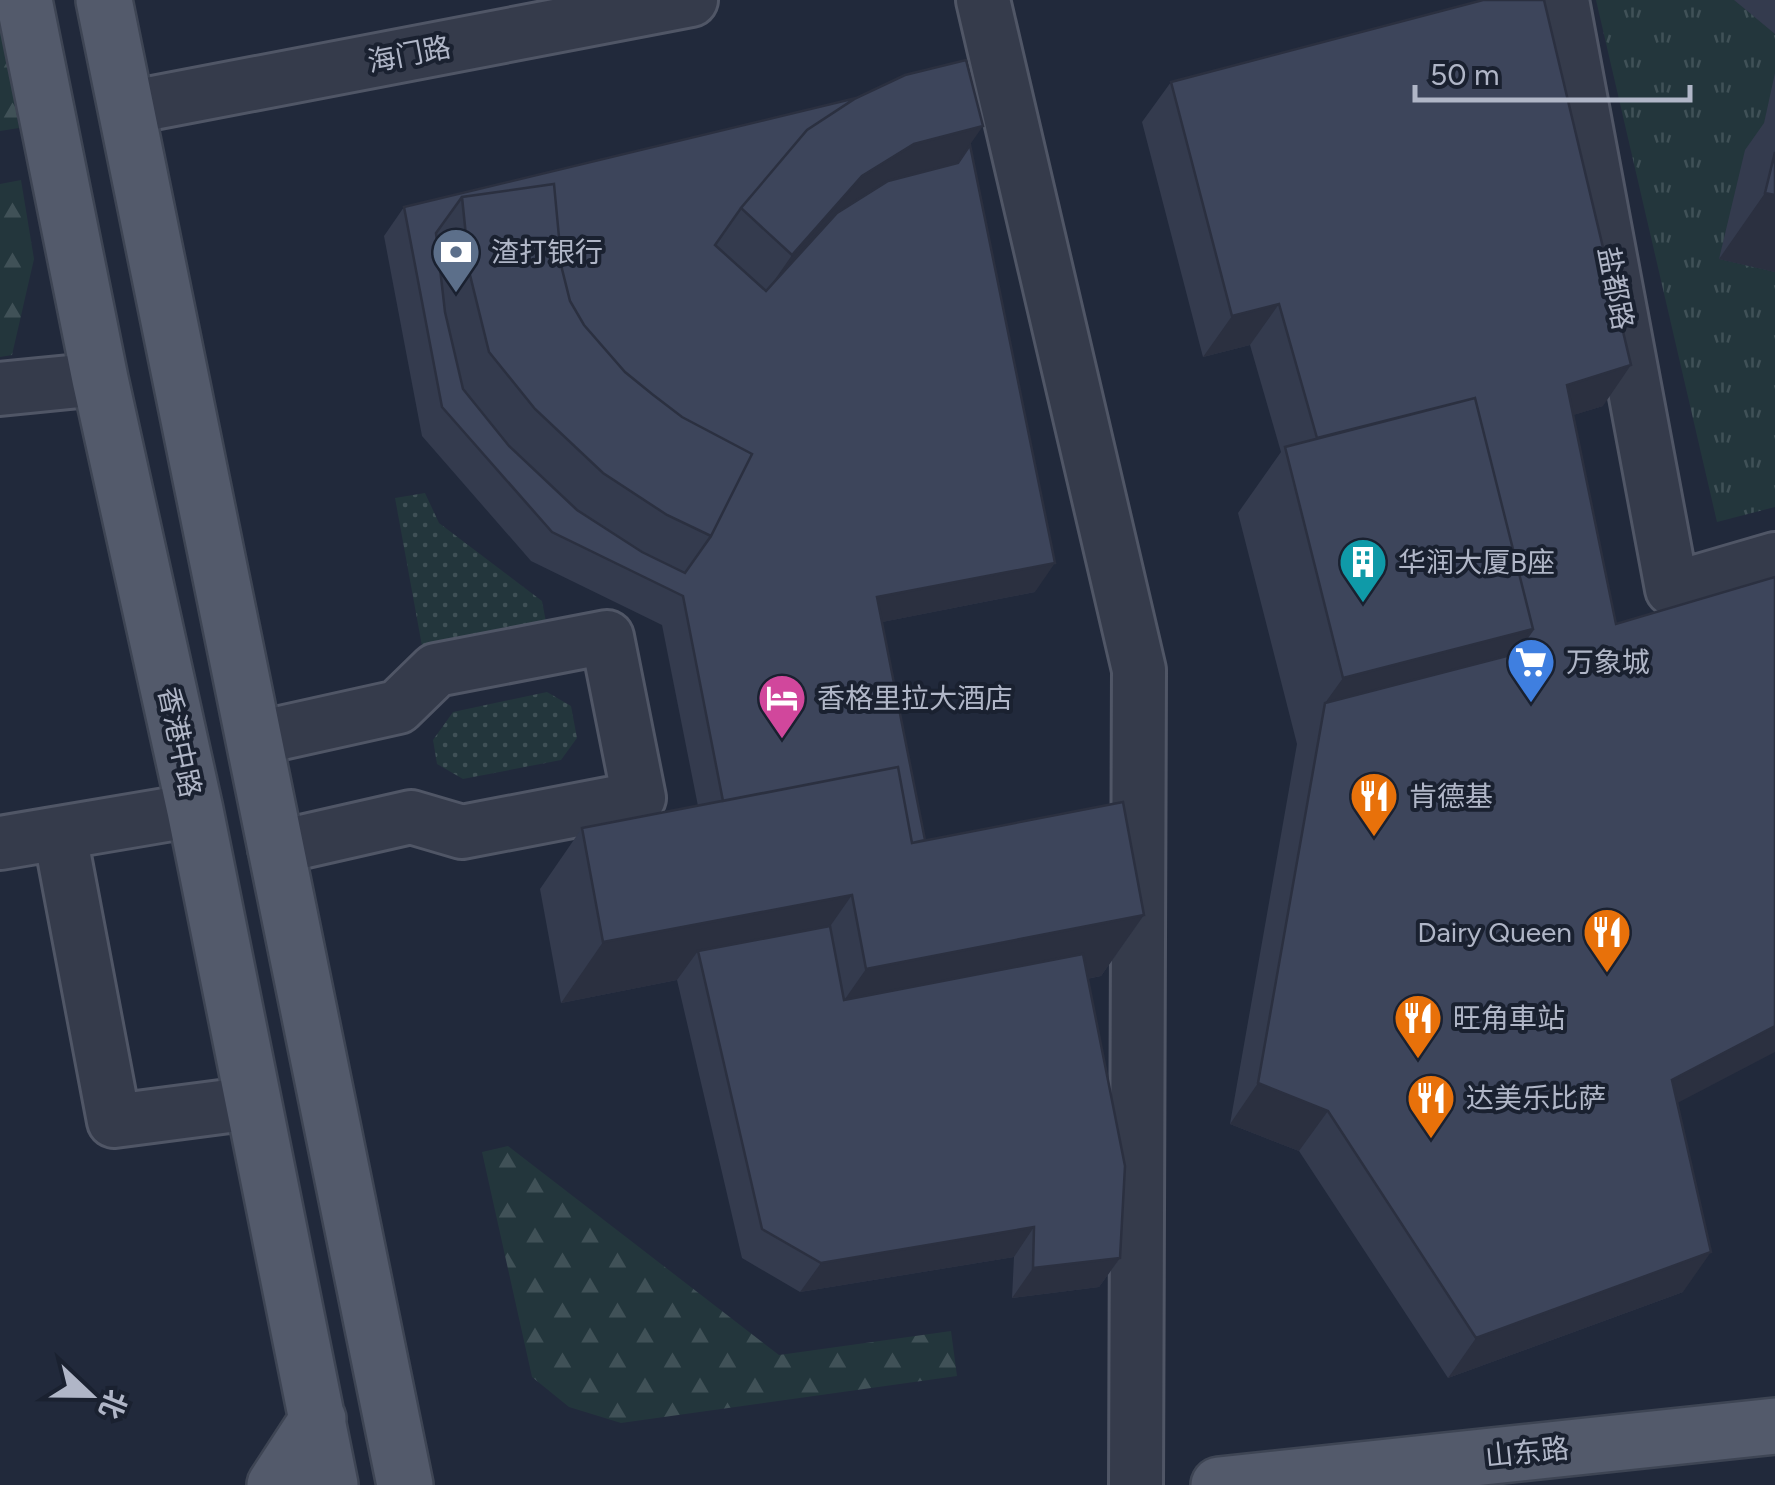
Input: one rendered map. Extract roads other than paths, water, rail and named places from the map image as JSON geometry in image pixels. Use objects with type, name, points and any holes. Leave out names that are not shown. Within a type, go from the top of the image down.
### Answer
[{"type":"main road","name":"香港中路","points":[[24,0],[100,379],[195,810],[330,1485]]},
{"type":"main road","points":[[104,0],[406,1485]]},
{"type":"main road","points":[[276,1485],[318,1418]]},
{"type":"main road","name":"山东路","points":[[1219,1485],[1775,1426]]},
{"type":"street","name":"海门路","points":[[126,108],[691,0]]},
{"type":"street","points":[[984,0],[1138,670],[1136,1485]]},
{"type":"street","name":"盐都路","points":[[1562,0],[1672,589],[1775,560]]},
{"type":"street","points":[[0,390],[100,379]]},
{"type":"street","points":[[254,739],[398,707],[436,670],[607,637],[639,798],[462,832],[411,817],[275,848]]},
{"type":"street","points":[[0,843],[195,810]]},
{"type":"street","points":[[60,835],[114,1122],[252,1103]]},
{"type":"place","name":"渣打银行","points":[[456,294]]},
{"type":"place","name":"华润大厦B座","points":[[1363,604]]},
{"type":"place","name":"万象城","points":[[1531,704]]},
{"type":"place","name":"香格里拉大酒店","points":[[782,740]]},
{"type":"place","name":"肯德基","points":[[1374,838]]},
{"type":"place","name":"Dairy Queen","points":[[1607,974]]},
{"type":"place","name":"旺角車站","points":[[1418,1060]]},
{"type":"place","name":"达美乐比萨","points":[[1431,1140]]}]
